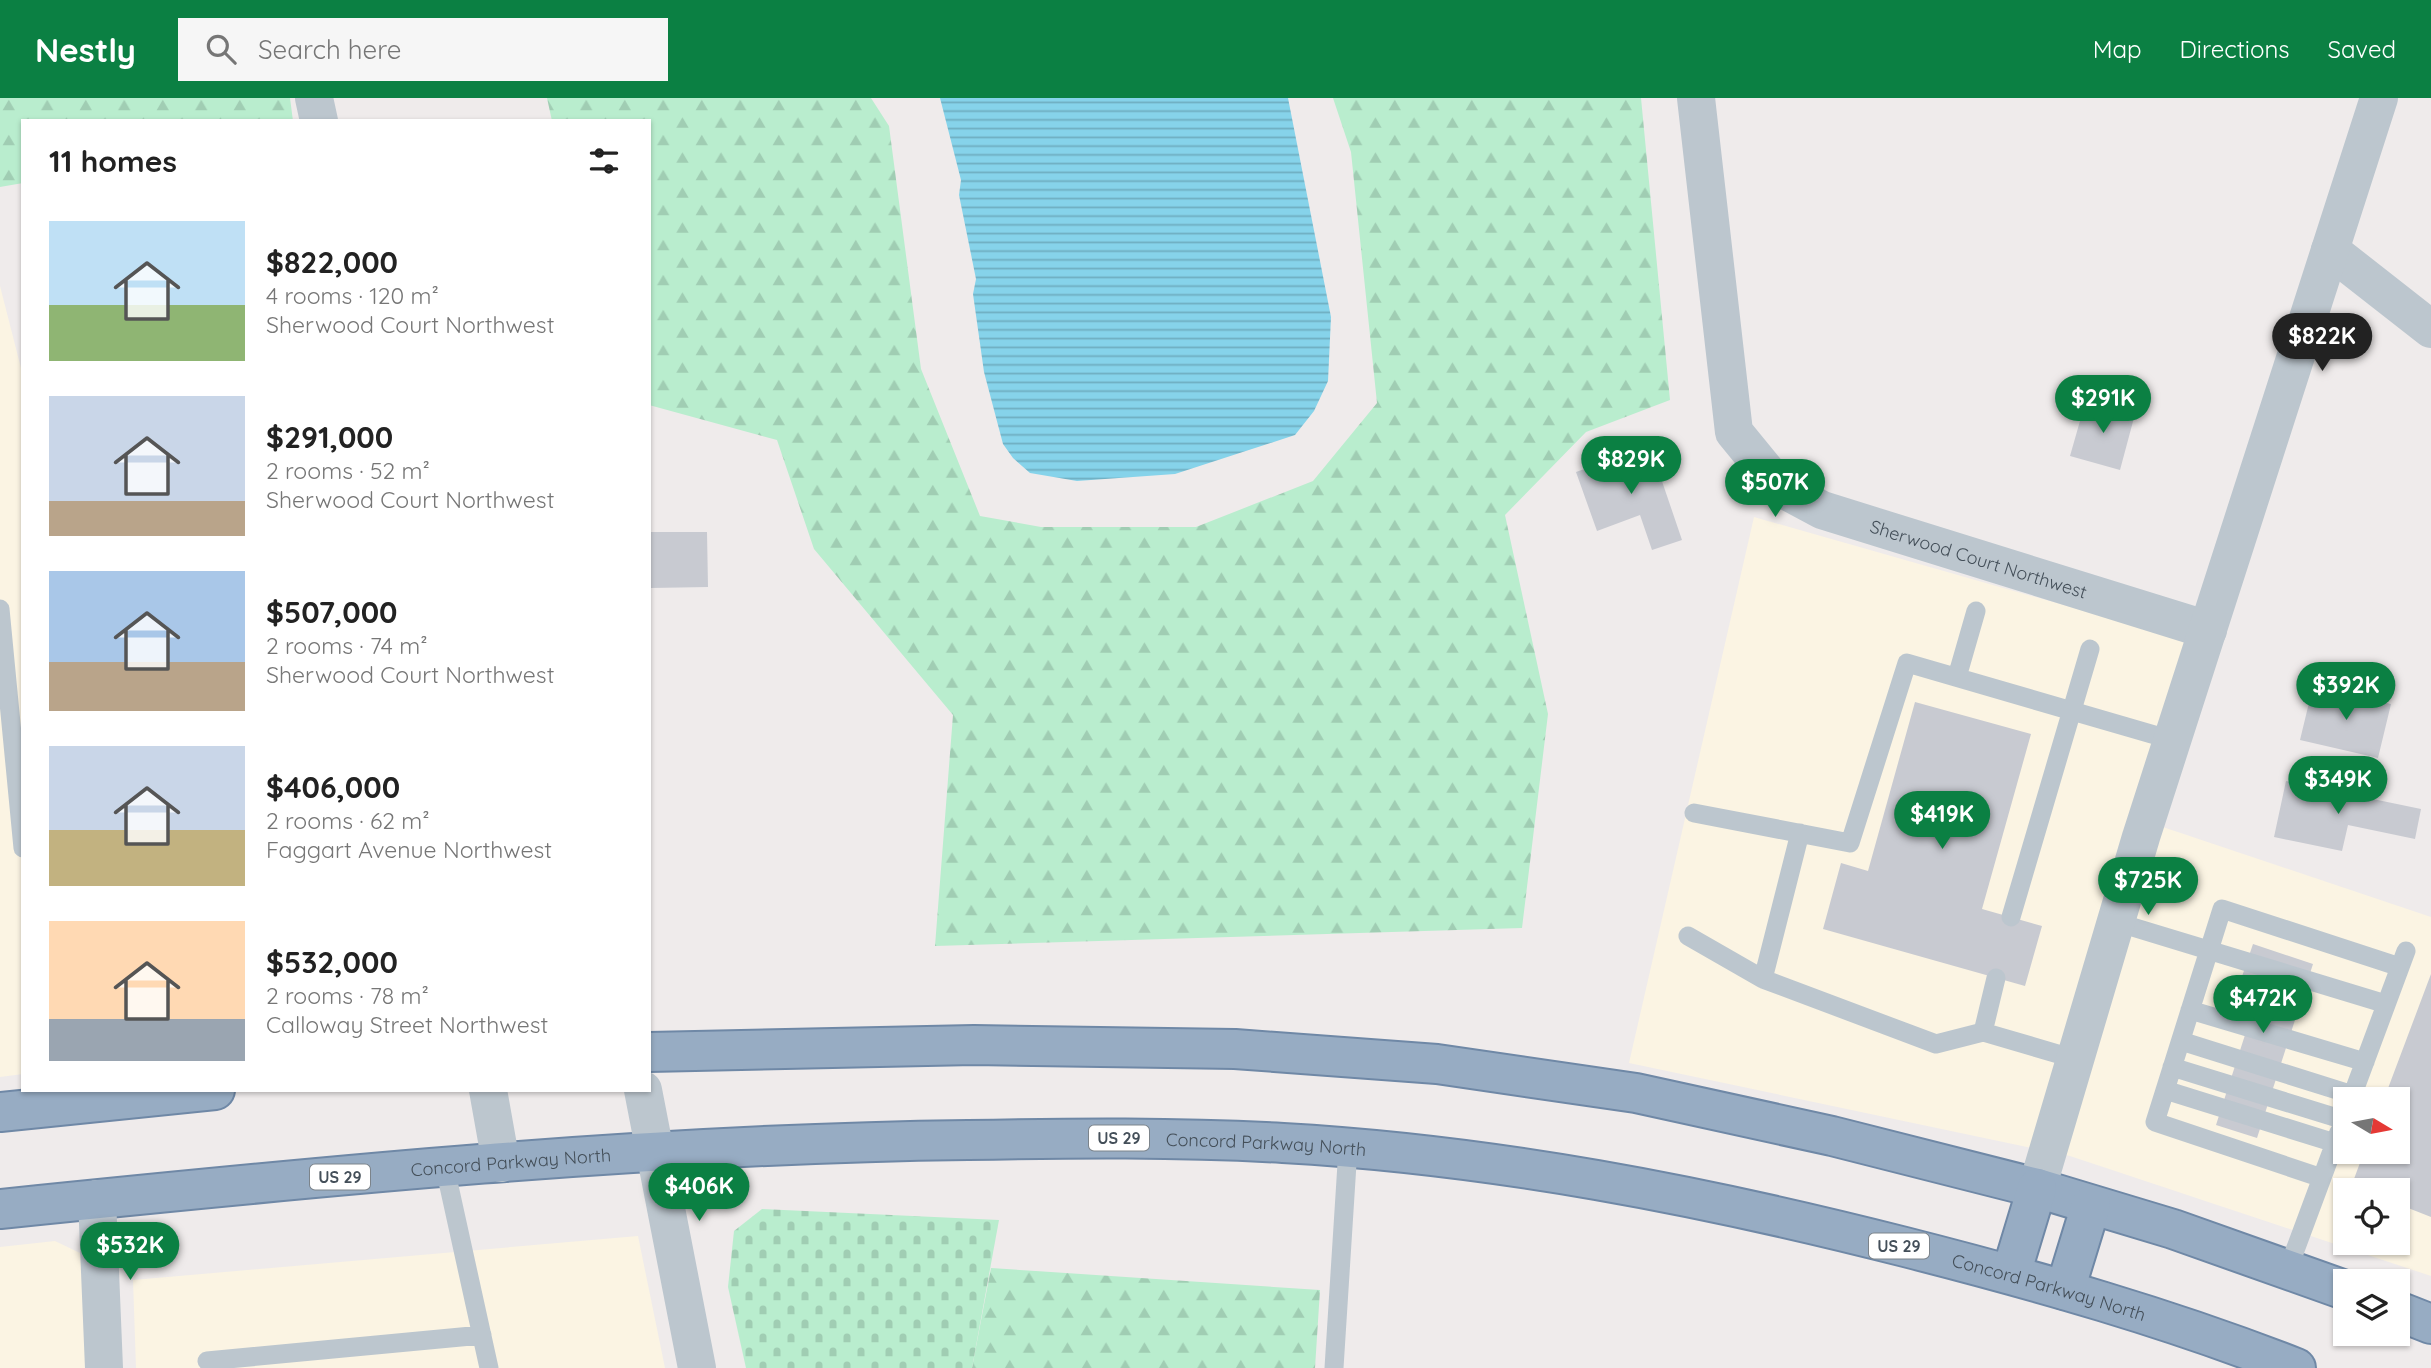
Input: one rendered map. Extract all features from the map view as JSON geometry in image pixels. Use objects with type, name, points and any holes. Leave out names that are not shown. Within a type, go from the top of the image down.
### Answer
[{"type":"highway","points":[[651,1052],[974,1045],[1235,1049],[1437,1064],[1636,1093],[1832,1136],[2037,1188],[2173,1229],[2333,1286]]},
{"type":"highway","points":[[0,1112],[50,1099],[178,1092]]},
{"type":"highway","name":"Concord Parkway North","points":[[0,1209],[501,1163],[815,1142],[1139,1138],[1348,1148],[1425,1154],[1591,1178],[1789,1218],[2011,1274],[2202,1331],[2296,1368]]},
{"type":"highway","points":[[2011,1274],[2037,1188]]},
{"type":"highway","points":[[2065,1290],[2091,1205]]},
{"type":"highway","points":[[2410,1316],[2431,1324]]},
{"type":"street","points":[[314,98],[319,119]]},
{"type":"street","name":"Sherwood Court Northwest","points":[[1696,98],[1734,432],[1779,487],[1822,510],[2208,630]]},
{"type":"street","points":[[2037,1188],[2172,740],[2379,98]]},
{"type":"street","points":[[2330,250],[2431,329]]},
{"type":"street","points":[[488,1092],[501,1163]]},
{"type":"street","points":[[643,1092],[697,1368]]},
{"type":"street","points":[[97,1199],[104,1368]]},
{"type":"lane","points":[[0,609],[14,670],[21,808]]},
{"type":"lane","points":[[1956,677],[1976,611]]},
{"type":"lane","points":[[2011,918],[2090,649]]},
{"type":"lane","points":[[1694,813],[1850,843],[1907,663],[2172,740]]},
{"type":"lane","points":[[1763,979],[1800,833]]},
{"type":"lane","points":[[2322,1178],[2155,1122],[2222,909],[2403,959],[2356,1087]]},
{"type":"lane","points":[[2116,922],[2386,1004]]},
{"type":"lane","points":[[1688,936],[1763,979],[1936,1044],[1983,1032],[2075,1059]]},
{"type":"lane","points":[[1983,1032],[1996,978]]},
{"type":"lane","points":[[2190,1010],[2365,1062]]},
{"type":"lane","points":[[2181,1041],[2333,1091]]},
{"type":"lane","points":[[2172,1067],[2333,1115]]},
{"type":"lane","points":[[2165,1090],[2333,1143]]},
{"type":"lane","points":[[2288,1269],[2333,1146]]},
{"type":"lane","points":[[1334,1368],[1348,1148]]},
{"type":"lane","points":[[445,1168],[489,1368]]},
{"type":"lane","points":[[207,1361],[482,1335]]},
{"type":"shaded area","points":[[0,286],[21,368],[21,1074],[0,1077]]},
{"type":"shaded area","points":[[1754,517],[2190,641],[2136,818],[2431,917],[2431,1276],[2368,1255],[2410,1255],[2410,1178],[2333,1178],[2333,1243],[2070,1156],[1629,1063]]},
{"type":"shaded area","points":[[638,1236],[665,1368],[136,1368],[133,1280]]},
{"type":"shaded area","points":[[55,1241],[80,1253],[91,1368],[0,1368],[0,1247]]},
{"type":"green space","points":[[0,98],[290,98],[293,119],[21,119],[21,183],[0,187]]},
{"type":"green space","points":[[547,98],[871,98],[889,126],[921,369],[980,516],[1041,527],[1196,527],[1313,481],[1377,403],[1351,152],[1333,98],[1641,98],[1670,400],[1586,432],[1505,515],[1548,714],[1522,928],[935,946],[953,715],[814,549],[777,440],[651,406],[651,119],[552,119]]},
{"type":"green space","points":[[762,1209],[999,1220],[972,1368],[746,1368],[728,1287],[734,1231]]},
{"type":"green space","points":[[991,1268],[1320,1290],[1315,1368],[972,1368]]},
{"type":"water","points":[[940,98],[1288,98],[1331,317],[1328,381],[1314,411],[1295,435],[1175,474],[1077,481],[1030,473],[1013,458],[1003,444],[984,372],[973,294],[976,279],[959,195],[961,180]]},
{"type":"building","points":[[2086,400],[2135,414],[2120,470],[2070,456]]},
{"type":"building","points":[[1650,446],[1682,540],[1652,550],[1640,515],[1597,531],[1576,472]]},
{"type":"building","points":[[651,532],[707,532],[708,587],[651,588]]},
{"type":"building","points":[[2313,686],[2391,704],[2378,758],[2300,740]]},
{"type":"building","points":[[1915,702],[2031,734],[1982,909],[2042,926],[2025,986],[1823,929],[1841,863],[1868,871]]},
{"type":"building","points":[[2286,781],[2421,809],[2415,839],[2348,825],[2342,851],[2274,837]]},
{"type":"building","points":[[2253,944],[2313,964],[2257,1138],[2216,1125],[2254,1007],[2234,1000]]},
{"type":"building","points":[[2431,974],[2431,1217],[2410,1209],[2410,1178],[2354,1178],[2360,1164],[2410,1164],[2410,1087],[2389,1087]]}]
